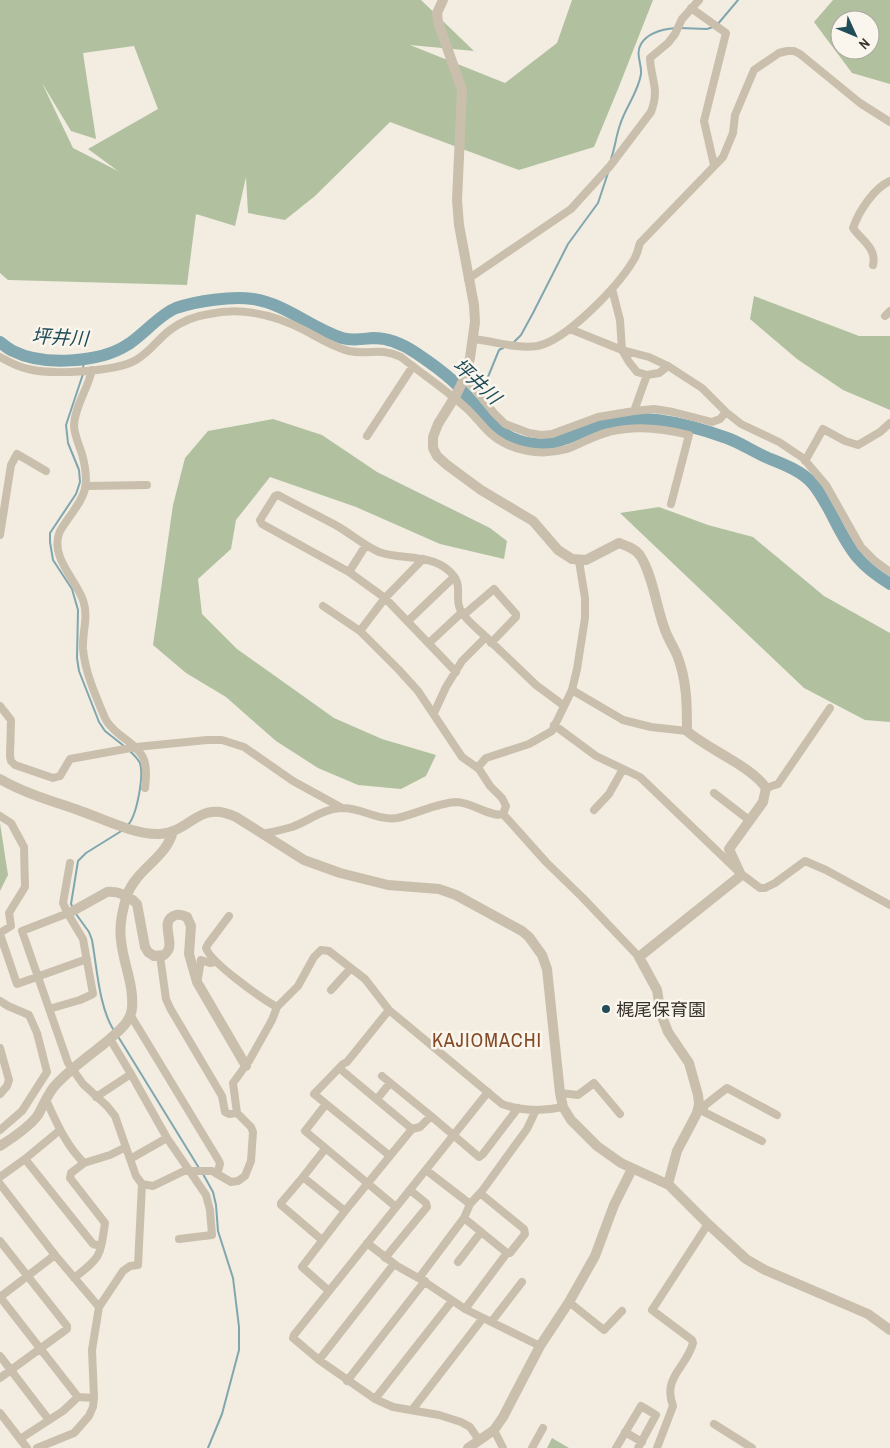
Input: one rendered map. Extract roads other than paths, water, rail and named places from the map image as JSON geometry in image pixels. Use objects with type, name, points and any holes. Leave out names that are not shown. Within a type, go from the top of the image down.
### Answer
[{"type":"street","points":[[443,0],[437,13],[438,22],[462,90],[457,200],[459,226],[474,305],[475,322],[464,378],[438,424],[433,437],[433,448],[437,456],[447,466],[533,521],[558,550],[572,559],[586,560],[619,543],[629,546],[641,555],[664,628],[677,656],[684,679],[687,696],[686,731]]},
{"type":"street","points":[[468,279],[571,209],[610,166],[646,119],[654,104],[656,94],[655,81],[650,58],[668,43],[675,34],[682,19],[699,0]]},
{"type":"street","points":[[691,8],[726,33],[704,121],[714,165]]},
{"type":"street","points":[[473,339],[519,347],[538,346],[560,337],[570,329],[612,289],[634,260],[640,243],[723,157],[732,132],[735,115],[754,70],[779,53],[794,51],[800,54],[860,103],[890,122]]},
{"type":"street","points":[[873,265],[872,252],[866,241],[853,228],[859,212],[871,197],[890,181]]},
{"type":"street","points":[[612,289],[620,320],[622,350],[637,372],[646,375],[659,373],[668,366]]},
{"type":"street","points":[[0,357],[14,365],[45,372],[111,369],[135,360],[147,352],[169,330],[180,323],[202,315],[232,311],[269,316],[350,351],[380,350],[392,353],[455,396],[492,436],[517,449],[546,453],[566,449],[608,432],[630,428],[665,429],[689,435],[671,504]]},
{"type":"street","points":[[570,329],[622,350],[649,357],[668,366],[702,388],[741,424],[779,442],[805,460],[838,502],[861,547],[890,572]]},
{"type":"street","points":[[367,436],[413,366]]},
{"type":"street","points":[[90,370],[90,380],[77,410],[74,427],[85,465],[87,486],[79,505],[58,535],[59,554],[79,589],[84,602],[86,617],[83,646],[84,659],[106,719],[116,732],[146,762],[145,788]]},
{"type":"street","points":[[634,411],[646,375]]},
{"type":"street","points":[[464,378],[505,424],[541,435],[552,434],[598,417],[634,411],[654,409],[712,422],[726,412]]},
{"type":"street","points":[[805,460],[823,430],[858,445],[880,432],[890,423]]},
{"type":"street","points":[[0,535],[11,465],[17,454],[46,472]]},
{"type":"street","points":[[87,486],[147,485]]},
{"type":"street","points":[[456,672],[385,598],[349,572],[262,524],[260,520],[275,496],[278,495],[338,527],[376,551],[390,556],[423,559],[438,563],[451,572],[460,590],[459,606],[463,614],[536,685],[563,705]]},
{"type":"street","points":[[349,572],[366,545]]},
{"type":"street","points":[[360,631],[385,598],[423,559]]},
{"type":"street","points":[[479,769],[479,766],[486,758],[529,744],[552,731],[563,705],[572,690],[585,618],[585,598],[579,561]]},
{"type":"street","points":[[408,621],[454,578]]},
{"type":"street","points":[[429,643],[459,615],[467,612],[492,589],[516,614],[516,617],[462,661],[434,713]]},
{"type":"street","points":[[323,606],[360,631],[383,652],[418,691],[462,757],[479,769],[490,786],[506,803],[503,814]]},
{"type":"street","points":[[572,690],[623,720],[651,727],[686,731],[757,777],[766,788]]},
{"type":"street","points":[[0,706],[11,720],[11,761],[16,765],[53,778],[60,776],[70,759],[134,748],[222,740],[244,747],[293,781],[342,808],[384,818],[395,818],[443,804],[461,802],[498,815],[503,814]]},
{"type":"street","points":[[766,788],[778,784],[830,708]]},
{"type":"street","points":[[554,725],[596,756],[640,777],[740,873],[760,888],[765,888],[775,883],[805,860],[890,905]]},
{"type":"street","points":[[594,810],[609,794],[623,770]]},
{"type":"street","points":[[0,779],[25,791],[138,831],[157,834],[173,831],[200,814],[224,811],[304,860],[340,873],[388,885],[439,888],[456,895],[522,931],[529,937],[542,955],[547,969],[560,1093],[563,1107],[579,1130],[609,1156],[632,1169],[668,1184],[708,1224],[756,1266],[868,1314],[890,1330]]},
{"type":"street","points":[[740,873],[729,849],[763,802],[766,788]]},
{"type":"street","points":[[714,793],[749,820]]},
{"type":"street","points":[[262,834],[292,827],[331,809],[342,808]]},
{"type":"street","points":[[503,814],[539,855],[583,898],[639,958],[657,990],[661,1014],[668,1032],[691,1068],[704,1112],[762,1141]]},
{"type":"street","points":[[0,816],[11,823],[24,847],[25,887],[9,913],[11,926],[0,934],[17,984],[87,959]]},
{"type":"street","points":[[0,1146],[37,1117],[59,1081],[110,1039],[127,1023],[131,1016],[131,983],[121,939],[127,896],[136,878],[163,851],[171,840],[173,831]]},
{"type":"street","points":[[49,1009],[93,994],[83,939],[72,912],[63,903],[70,863]]},
{"type":"street","points":[[639,958],[733,883],[740,873]]},
{"type":"street","points":[[37,1448],[74,1433],[89,1416],[93,1407],[92,1350],[99,1307],[123,1271],[130,1266],[138,1265],[142,1184],[136,1176],[115,1116],[72,1071],[68,1063],[22,931],[72,912],[107,892],[112,892],[127,896],[137,904],[145,947],[154,956],[160,956],[164,955],[169,949],[168,920],[178,914],[187,917],[191,926],[189,954],[197,982],[246,1066]]},
{"type":"street","points":[[229,916],[206,948],[207,952],[216,962],[256,994],[276,1007]]},
{"type":"street","points":[[142,1184],[153,1186],[184,1171],[212,1171],[228,1181],[238,1181],[245,1176],[250,1165],[253,1132],[251,1127],[237,1113],[233,1084],[246,1066],[272,1020],[276,1007],[298,986],[314,957],[321,950],[326,950],[370,984],[389,1010],[502,1104],[536,1110],[563,1107]]},
{"type":"street","points":[[160,956],[166,998],[170,1008],[222,1096],[225,1112],[229,1114],[237,1113]]},
{"type":"street","points":[[197,982],[201,960],[210,963],[216,962]]},
{"type":"street","points":[[331,990],[351,968]]},
{"type":"street","points":[[0,1001],[29,1015],[47,1072],[22,1111],[0,1130]]},
{"type":"street","points":[[389,1010],[347,1062],[314,1094],[390,1156]]},
{"type":"street","points":[[131,1016],[220,1164],[217,1174]]},
{"type":"street","points":[[110,1039],[132,1074],[167,1138],[206,1196],[209,1204],[212,1235],[179,1239]]},
{"type":"street","points":[[0,1048],[9,1080],[7,1086],[0,1094]]},
{"type":"street","points":[[339,1068],[412,1129]]},
{"type":"street","points":[[96,1097],[132,1074]]},
{"type":"street","points":[[382,1076],[476,1156],[480,1156],[518,1108]]},
{"type":"street","points":[[377,1099],[390,1083]]},
{"type":"street","points":[[560,1093],[578,1095],[594,1083],[620,1114]]},
{"type":"street","points":[[668,1184],[683,1136],[701,1105],[727,1088],[777,1115]]},
{"type":"street","points":[[479,1440],[470,1427],[461,1422],[439,1415],[394,1407],[375,1399],[346,1381],[295,1341],[293,1336],[488,1092]]},
{"type":"street","points":[[46,1100],[73,1152],[84,1162]]},
{"type":"street","points":[[326,1104],[305,1130],[325,1149],[396,1207]]},
{"type":"street","points":[[346,1381],[422,1280],[464,1218],[470,1204],[480,1194],[527,1129],[536,1110]]},
{"type":"street","points":[[329,1291],[302,1267],[412,1129],[420,1127],[430,1116]]},
{"type":"street","points":[[0,1177],[60,1130]]},
{"type":"street","points":[[130,1159],[167,1138]]},
{"type":"street","points":[[74,1278],[95,1261],[101,1246],[104,1223],[70,1178],[71,1173],[84,1162],[110,1155],[126,1147]]},
{"type":"street","points":[[322,1240],[281,1203],[325,1149]]},
{"type":"street","points":[[25,1159],[93,1244],[101,1246]]},
{"type":"street","points":[[468,1448],[494,1430],[519,1388],[540,1346],[569,1302],[599,1248],[614,1205],[632,1169]]},
{"type":"street","points":[[426,1170],[470,1204]]},
{"type":"street","points":[[302,1177],[345,1211]]},
{"type":"street","points":[[0,1184],[55,1255],[99,1307]]},
{"type":"street","points":[[385,1258],[427,1207],[426,1203],[410,1190]]},
{"type":"street","points":[[465,1309],[506,1253],[510,1253],[525,1234],[525,1230],[480,1194]]},
{"type":"street","points":[[464,1218],[506,1253]]},
{"type":"street","points":[[657,1448],[673,1405],[669,1396],[672,1383],[693,1343],[692,1340],[652,1310],[708,1224]]},
{"type":"street","points":[[458,1262],[481,1232]]},
{"type":"street","points":[[0,1241],[68,1329],[0,1378]]},
{"type":"street","points":[[367,1243],[385,1258],[465,1309],[540,1346]]},
{"type":"street","points":[[55,1255],[0,1297],[78,1398]]},
{"type":"street","points":[[319,1360],[394,1264]]},
{"type":"street","points":[[492,1321],[522,1282]]},
{"type":"street","points":[[375,1399],[452,1301]]},
{"type":"street","points":[[569,1302],[604,1330],[622,1311]]},
{"type":"street","points":[[412,1410],[483,1318]]},
{"type":"street","points":[[0,1356],[49,1420]]},
{"type":"street","points":[[20,1439],[78,1398],[94,1398]]},
{"type":"street","points":[[616,1448],[625,1432],[640,1406],[656,1415],[640,1445],[625,1432]]},
{"type":"street","points":[[0,1413],[27,1448]]},
{"type":"street","points":[[714,1424],[752,1448]]},
{"type":"street","points":[[532,1448],[543,1428]]},
{"type":"street","points":[[494,1430],[503,1448]]},
{"type":"waterway","points":[[717,25],[738,0]]},
{"type":"waterway","points":[[680,28],[707,29],[713,27]]},
{"type":"waterway","points":[[611,159],[622,119],[641,74],[639,48],[644,40],[652,34],[661,30],[676,28]]},
{"type":"waterway","points":[[514,342],[521,335],[568,244],[598,203],[608,173]]},
{"type":"waterway","name":"坪井川","points":[[0,342],[13,351],[39,359],[86,359],[101,356],[127,345],[164,315],[184,305],[204,301],[244,298],[265,302],[342,338],[354,340],[379,338],[390,340],[406,347],[453,381],[495,427],[512,438],[525,442],[547,444],[608,423],[636,419],[675,423],[732,440],[792,468],[809,479],[825,502],[851,549],[869,569],[890,584]]},
{"type":"waterway","points":[[481,394],[499,350],[503,348]]},
{"type":"waterway","points":[[83,369],[84,360]]},
{"type":"waterway","points":[[83,374],[66,425],[68,443],[79,470],[80,482],[76,494],[50,533],[50,542],[53,560],[72,589],[78,610],[77,658],[79,671],[99,722],[105,731],[124,746]]},
{"type":"waterway","name":"坪井川","points":[[476,405],[479,399]]},
{"type":"waterway","points":[[128,825],[137,804],[141,777],[140,763],[130,751]]},
{"type":"waterway","points":[[73,908],[71,904],[78,861],[86,853],[123,830]]},
{"type":"waterway","points":[[76,914],[89,932],[92,940],[102,998],[108,1020],[113,1029]]},
{"type":"waterway","points":[[119,1038],[199,1168]]},
{"type":"waterway","points":[[203,1174],[213,1192],[218,1231],[233,1278],[239,1327],[239,1350],[222,1414],[208,1448]]},
{"type":"place","name":"梶尾保育園","points":[[606,1009]]},
{"type":"district","name":"KAJIOMACHI","points":[[487,1039]]}]
